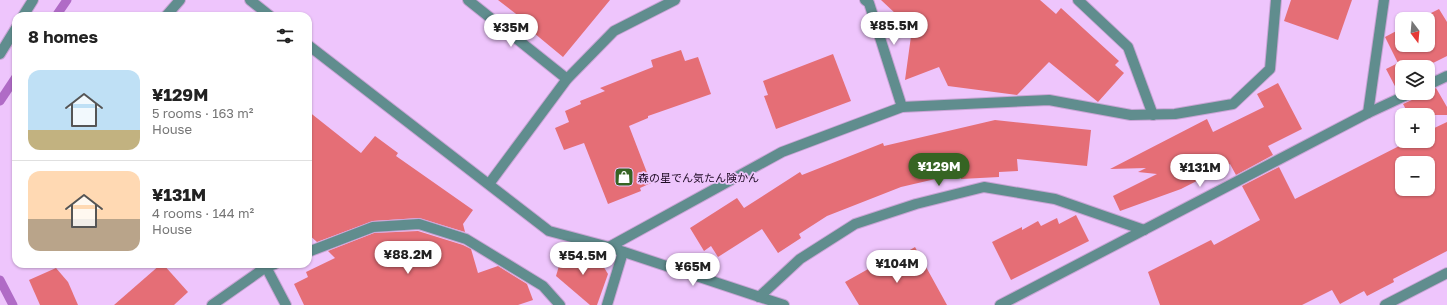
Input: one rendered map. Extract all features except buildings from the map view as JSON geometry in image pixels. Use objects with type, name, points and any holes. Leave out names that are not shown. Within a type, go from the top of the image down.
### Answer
[{"type":"street","points":[[26,12],[33,0]]},
{"type":"street","points":[[170,12],[180,0]]},
{"type":"street","points":[[250,0],[265,12]]},
{"type":"street","points":[[468,0],[567,79]]},
{"type":"street","points":[[489,184],[567,79],[614,31],[675,0]]},
{"type":"street","points":[[865,0],[869,3],[902,107]]},
{"type":"street","points":[[1078,0],[1128,46],[1153,115]]},
{"type":"street","points":[[609,247],[782,152],[902,107],[1049,100],[1131,115],[1153,115],[1175,114],[1233,104],[1270,69],[1276,0]]},
{"type":"street","points":[[1368,113],[1384,0]]},
{"type":"street","points":[[0,54],[12,34]]},
{"type":"street","points":[[312,48],[550,231],[609,247],[784,305]]},
{"type":"street","points":[[1435,82],[1447,76]]},
{"type":"street","points":[[1000,305],[1368,113],[1396,100]]},
{"type":"street","points":[[759,297],[800,259],[855,224],[916,204],[984,187],[1055,199],[1144,230]]},
{"type":"street","points":[[312,250],[373,227],[419,224],[466,239],[543,286],[560,305]]},
{"type":"street","points":[[607,305],[623,252]]},
{"type":"street","points":[[212,305],[268,268]]},
{"type":"street","points":[[272,268],[286,305]]},
{"type":"street","points":[[1385,305],[1447,274]]},
{"type":"waterway","points":[[59,12],[67,0]]},
{"type":"waterway","points":[[0,101],[12,83]]},
{"type":"waterway","points":[[0,280],[13,305]]},
{"type":"place","name":"森の星でん気たん険かん","points":[[624,177]]}]
